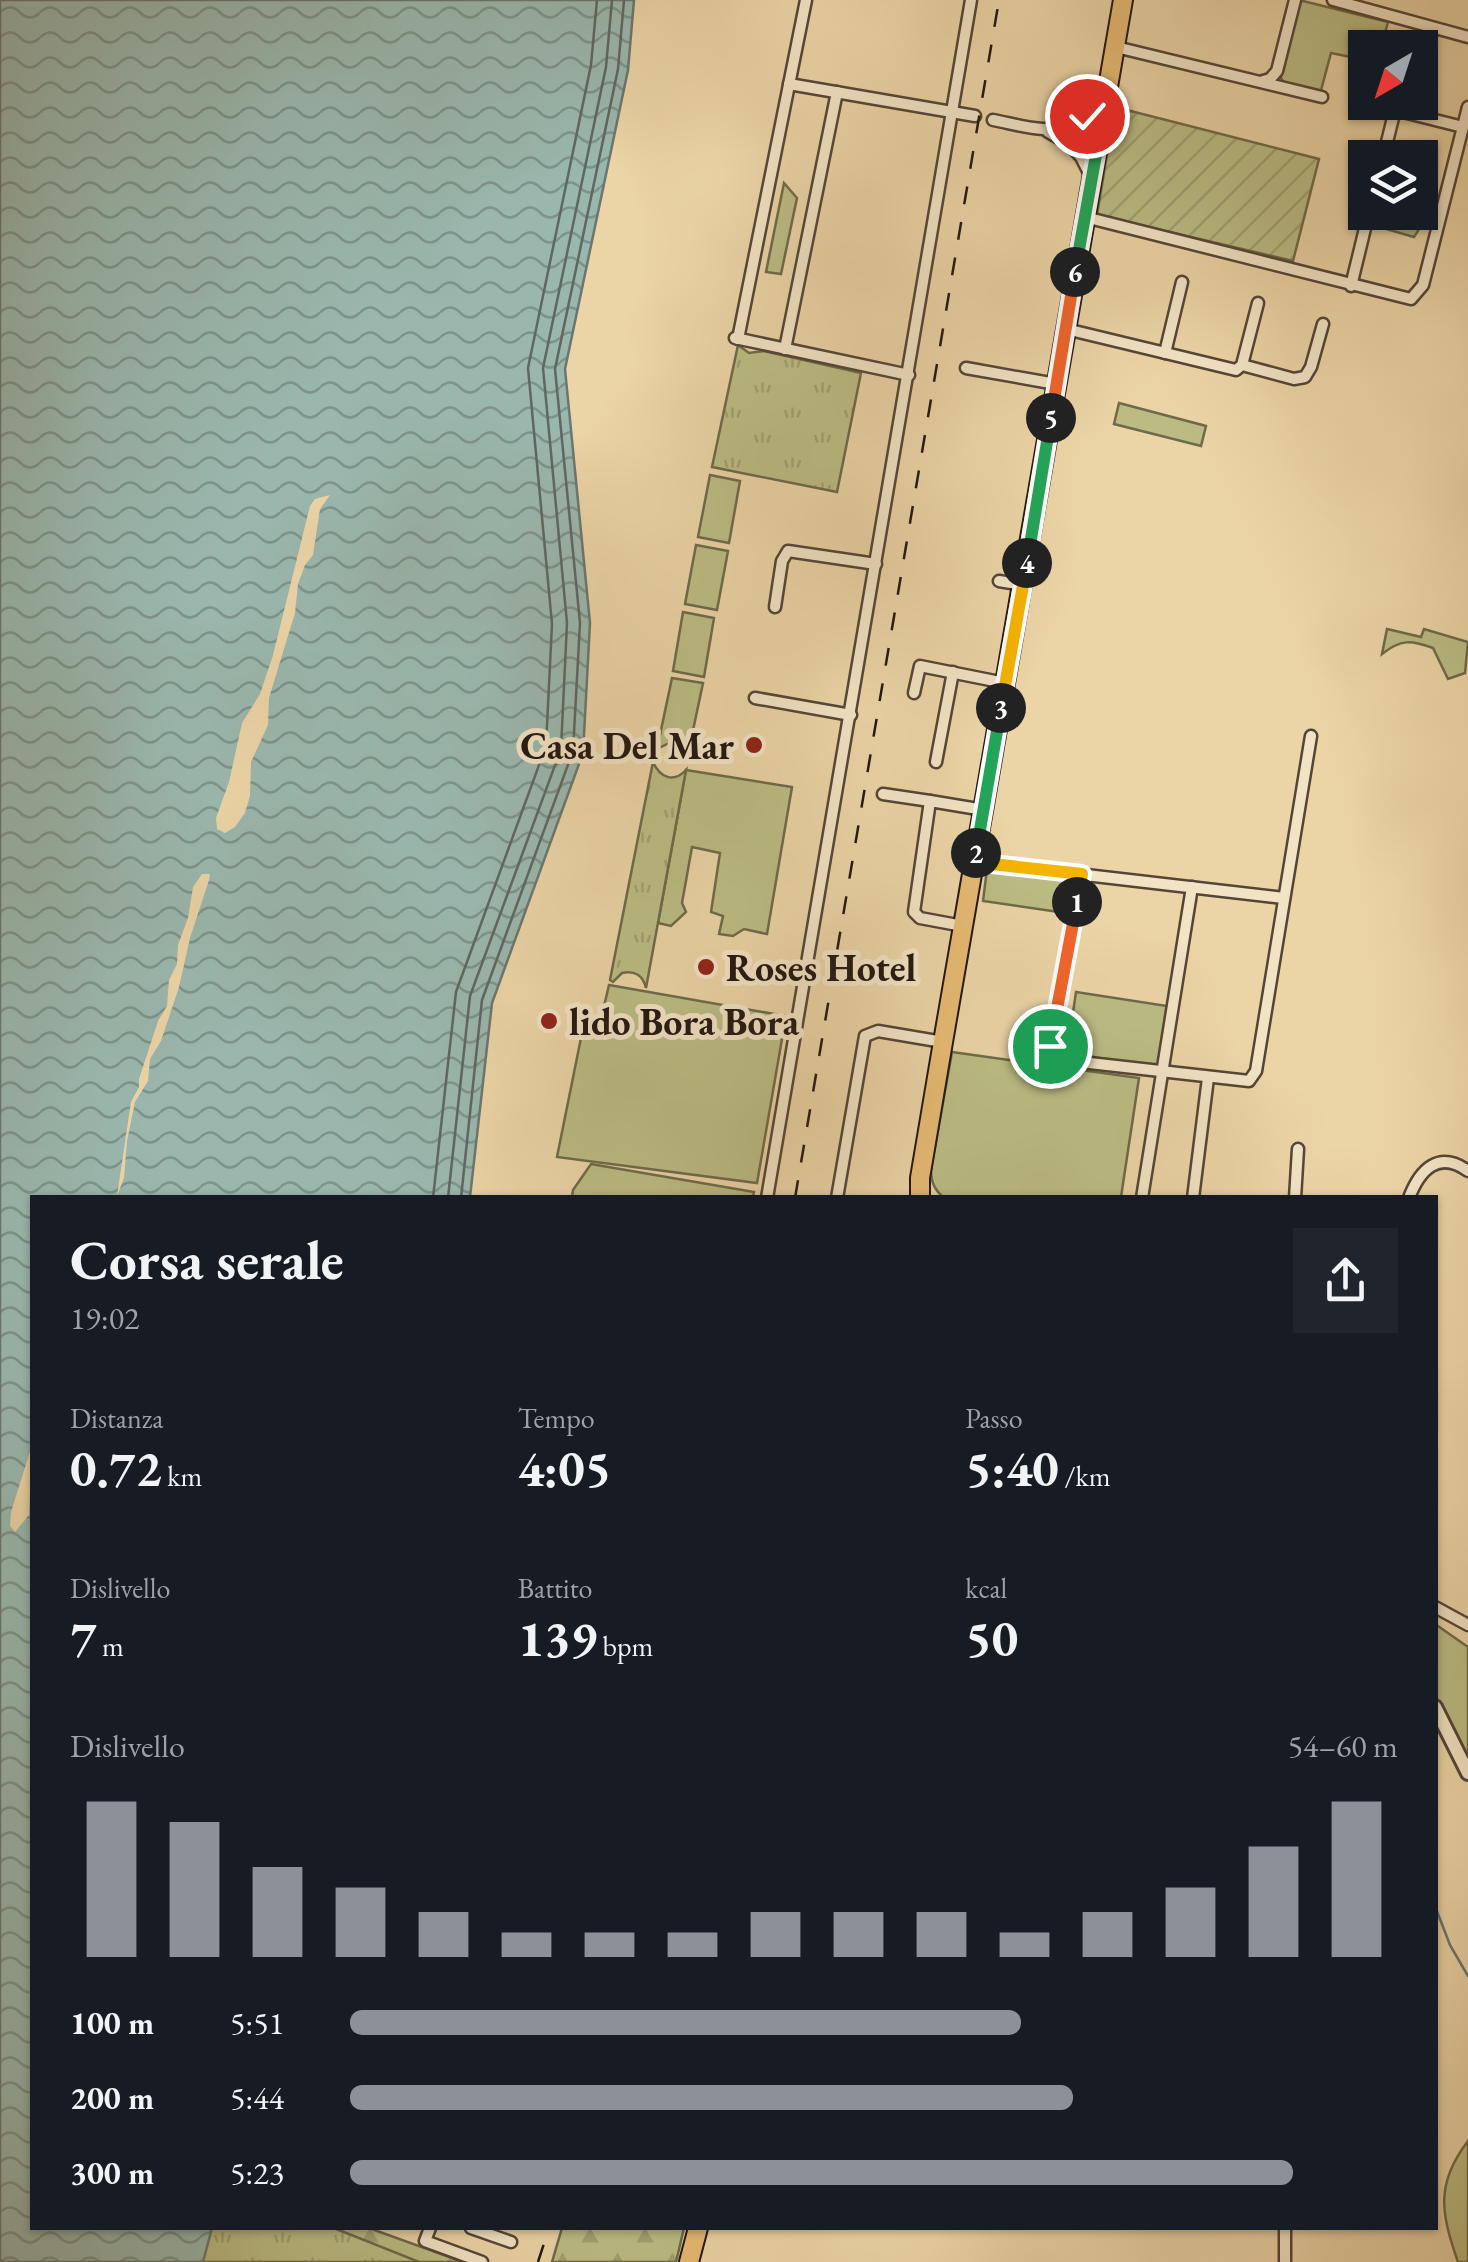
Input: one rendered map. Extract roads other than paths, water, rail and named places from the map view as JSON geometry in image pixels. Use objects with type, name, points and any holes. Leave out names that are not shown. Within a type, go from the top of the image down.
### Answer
[{"type":"main road","points":[[920,1188],[974,862],[1012,672],[1056,384],[1123,0]]},
{"type":"main road","points":[[690,2262],[698,2230]]},
{"type":"street","points":[[806,0],[736,338],[909,375]]},
{"type":"street","points":[[768,1195],[971,0]]},
{"type":"street","points":[[1257,80],[1270,79],[1278,70],[1295,0]]},
{"type":"street","points":[[1332,0],[1468,37]]},
{"type":"street","points":[[1116,47],[1322,97]]},
{"type":"street","points":[[789,84],[975,116]]},
{"type":"street","points":[[784,349],[837,92]]},
{"type":"street","points":[[1073,128],[1106,100]]},
{"type":"street","points":[[1084,217],[1407,300],[1416,296],[1423,285],[1468,107]]},
{"type":"street","points":[[1388,140],[1395,110],[1463,127]]},
{"type":"street","points":[[992,120],[1045,130],[1073,128],[1098,144],[1086,147],[1068,143],[1045,130]]},
{"type":"street","points":[[1068,143],[1088,168],[1092,183]]},
{"type":"street","points":[[1351,286],[1365,230]]},
{"type":"street","points":[[1165,353],[1182,282]]},
{"type":"street","points":[[1241,367],[1258,303]]},
{"type":"street","points":[[1066,329],[1165,353],[1305,378],[1323,324]]},
{"type":"street","points":[[966,368],[1056,384]]},
{"type":"street","points":[[775,607],[783,556],[788,551],[876,564]]},
{"type":"street","points":[[999,581],[1023,586]]},
{"type":"street","points":[[914,693],[920,666],[953,672],[1012,672]]},
{"type":"street","points":[[936,762],[953,672]]},
{"type":"street","points":[[755,698],[850,715]]},
{"type":"street","points":[[1082,874],[1051,1052],[1060,1060],[1243,1082],[1255,1075],[1312,736]]},
{"type":"street","points":[[884,794],[984,810]]},
{"type":"street","points":[[930,801],[914,912],[922,919],[963,926]]},
{"type":"street","points":[[974,862],[1284,898]]},
{"type":"street","points":[[1142,1195],[1192,887]]},
{"type":"street","points":[[838,1195],[865,1036],[878,1031],[943,1042]]},
{"type":"street","points":[[1193,1195],[1208,1078]]},
{"type":"street","points":[[1295,1195],[1298,1149]]},
{"type":"street","points":[[1410,1195],[1420,1176],[1436,1163],[1454,1162],[1468,1171]]},
{"type":"street","points":[[1438,1610],[1468,1625]]},
{"type":"street","points":[[1438,1713],[1468,1772]]},
{"type":"street","points":[[429,2230],[425,2241],[482,2262]]},
{"type":"street","points":[[477,2230],[512,2242]]},
{"type":"street","points":[[1284,2262],[1285,2230]]},
{"type":"water","points":[[0,0],[634,0],[628,70],[565,369],[590,623],[583,753],[492,1003],[470,1195],[30,1195],[30,2230],[211,2230],[203,2262],[0,2262]]},
{"type":"waterway","points":[[1438,1914],[1468,1976]]},
{"type":"railway","points":[[796,1195],[999,0]]},
{"type":"railway","points":[[538,2262],[548,2230]]},
{"type":"place","name":"Casa Del Mar","points":[[754,745]]},
{"type":"place","name":"Roses Hotel","points":[[706,967]]},
{"type":"place","name":"lido Bora Bora","points":[[549,1021]]}]
